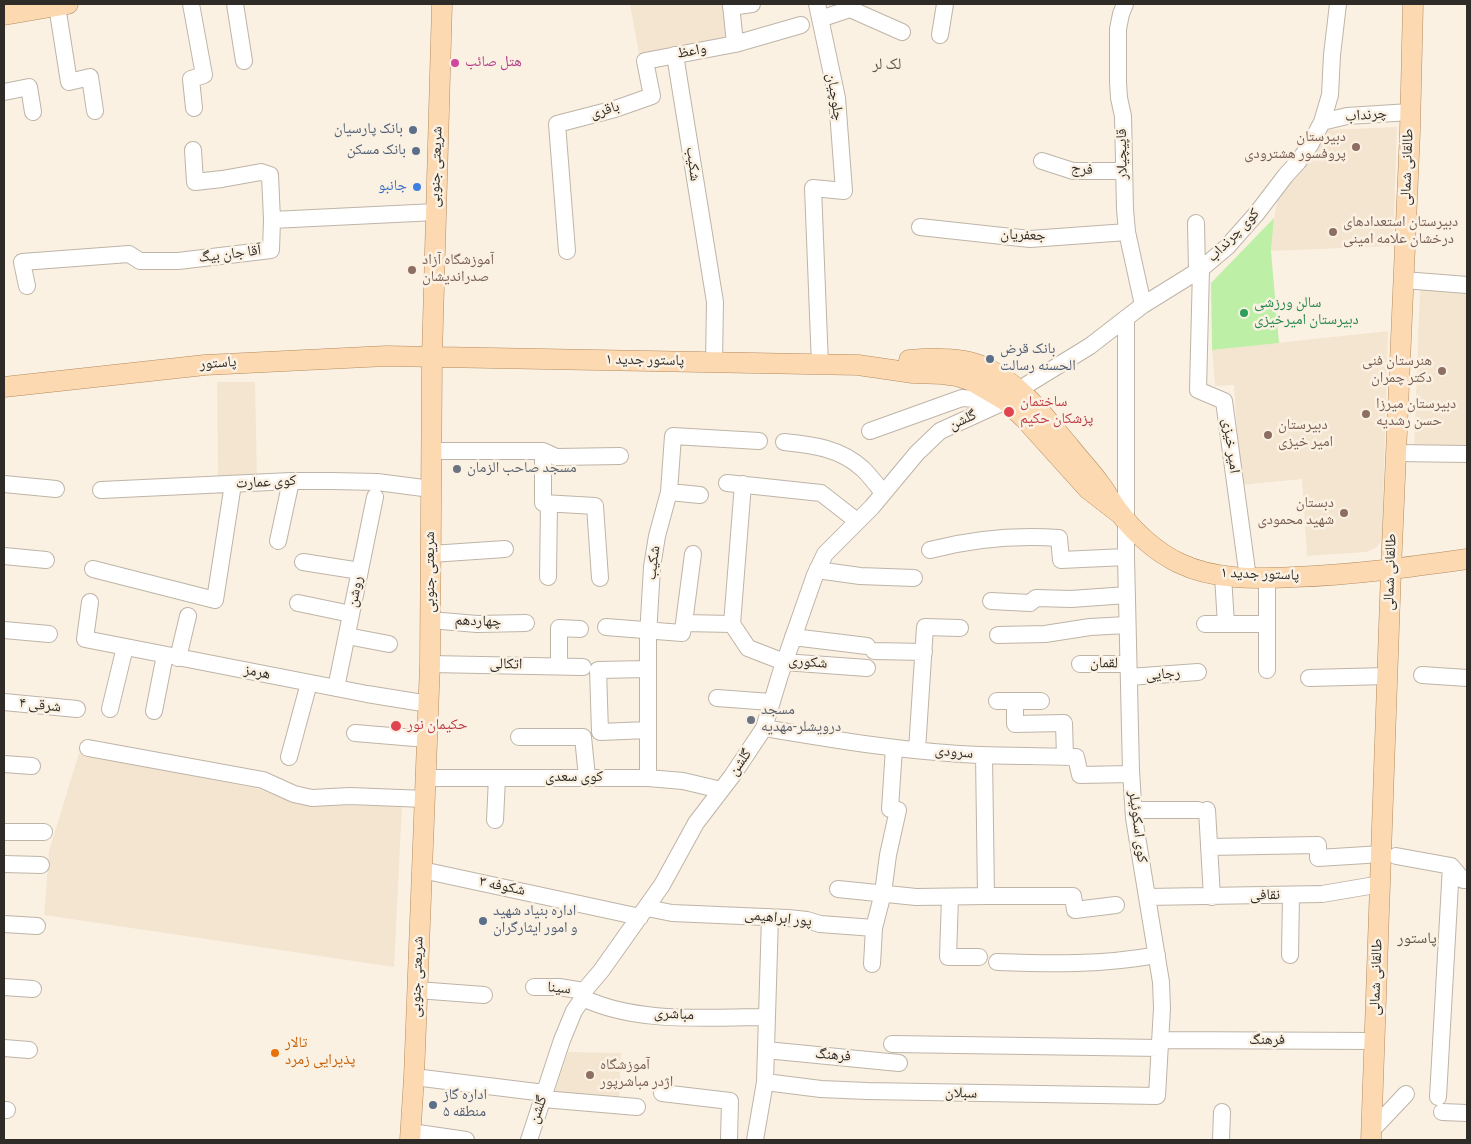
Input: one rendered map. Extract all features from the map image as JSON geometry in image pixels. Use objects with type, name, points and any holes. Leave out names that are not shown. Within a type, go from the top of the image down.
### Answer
[{"type":"main road","name":"شریعتی جنوبی","points":[[411,1136],[430,664],[432,357],[442,4]]},
{"type":"main road","name":"طالقانی شمالی","points":[[1371,1136],[1381,884],[1389,855],[1388,676],[1413,4]]},
{"type":"main road","points":[[4,15],[62,5]]},
{"type":"main road","name":"پاستور","points":[[4,387],[205,365],[386,356],[432,357]]},
{"type":"main road","name":"پاستور جدید ۱","points":[[432,357],[858,366],[957,376],[1013,395],[1024,418],[1088,489],[1122,516],[1155,548],[1173,560],[1200,571],[1223,576],[1258,578],[1318,576],[1391,570],[1467,559]]},
{"type":"street","points":[[191,4],[204,75],[191,79],[194,108]]},
{"type":"street","points":[[235,4],[244,61]]},
{"type":"street","points":[[735,44],[731,6],[752,4]]},
{"type":"street","points":[[940,35],[945,4]]},
{"type":"street","name":"قاپیچیلار","points":[[1125,4],[1118,29],[1118,82],[1123,116],[1123,172],[1127,232],[1143,305]]},
{"type":"street","name":"کوی چرنداب","points":[[1013,395],[1090,346],[1143,305],[1199,270],[1227,248],[1257,213],[1310,145],[1322,122],[1330,95],[1332,54],[1338,4]]},
{"type":"street","points":[[62,5],[70,82],[90,77],[95,111]]},
{"type":"street","points":[[818,11],[850,9],[902,32]]},
{"type":"street","name":"چلوچیان","points":[[818,11],[836,98],[844,191],[813,188],[820,365]]},
{"type":"street","name":"واعظ","points":[[652,96],[644,61],[735,44],[801,25]]},
{"type":"street","name":"شکیب","points":[[675,55],[715,302],[714,363]]},
{"type":"street","points":[[4,92],[29,87],[34,112]]},
{"type":"street","points":[[1330,95],[1346,116]]},
{"type":"street","name":"باقری","points":[[567,251],[557,124],[615,109],[652,96]]},
{"type":"street","name":"چرنداب","points":[[1322,122],[1346,116],[1410,112]]},
{"type":"street","points":[[193,150],[196,182],[261,172],[270,175],[272,220],[436,212]]},
{"type":"street","name":"فرج","points":[[1042,161],[1073,172],[1123,172]]},
{"type":"street","name":"آقا جان بیگ","points":[[27,286],[22,262],[129,254],[140,261],[178,261],[270,250],[272,220]]},
{"type":"street","points":[[1196,223],[1199,270]]},
{"type":"street","name":"جعفریان","points":[[920,227],[1030,239],[1127,232]]},
{"type":"street","name":"امیر خیزی","points":[[1199,270],[1198,390],[1224,401],[1258,578]]},
{"type":"street","points":[[1404,280],[1467,285]]},
{"type":"street","name":"کوی اسکوئیلر","points":[[1126,318],[1122,516],[1126,557],[1131,774],[1134,810],[1161,982],[1157,1096]]},
{"type":"street","points":[[870,431],[962,398],[1013,395]]},
{"type":"street","name":"گلشن","points":[[529,1140],[574,1010],[662,886],[696,823],[751,749],[764,728],[784,662],[817,570],[825,554],[883,493],[917,453],[940,431],[1013,395]]},
{"type":"street","name":"شکیب","points":[[648,778],[648,630],[652,567],[657,536],[669,492],[673,436],[759,441]]},
{"type":"street","points":[[784,442],[820,446],[836,451],[864,469],[883,493]]},
{"type":"street","points":[[432,451],[544,451],[556,457],[620,456]]},
{"type":"street","points":[[544,451],[544,503],[595,506],[600,578]]},
{"type":"street","points":[[1396,453],[1467,454]]},
{"type":"street","points":[[278,541],[291,481]]},
{"type":"street","name":"کوی عمارت","points":[[101,490],[291,481],[377,482],[431,490]]},
{"type":"street","points":[[4,484],[56,488]]},
{"type":"street","points":[[93,569],[215,600],[233,484]]},
{"type":"street","points":[[606,627],[648,630],[732,624],[735,484],[821,493],[857,521]]},
{"type":"street","points":[[669,492],[700,495]]},
{"type":"street","name":"روشن","points":[[336,688],[375,497]]},
{"type":"street","points":[[548,576],[549,503]]},
{"type":"street","points":[[930,550],[973,541],[1040,537],[1059,538],[1061,560],[1126,557]]},
{"type":"street","points":[[431,554],[505,549]]},
{"type":"street","points":[[683,628],[693,554]]},
{"type":"street","points":[[4,556],[46,560]]},
{"type":"street","points":[[302,562],[360,571]]},
{"type":"street","points":[[817,570],[860,576],[914,578]]},
{"type":"street","points":[[1223,576],[1226,624]]},
{"type":"street","points":[[1258,578],[1267,624],[1267,670]]},
{"type":"street","points":[[991,601],[1030,603],[1036,598],[1071,599],[1127,595]]},
{"type":"street","name":"هرمز","points":[[90,602],[85,639],[309,683],[428,704]]},
{"type":"street","points":[[298,603],[352,614]]},
{"type":"street","points":[[154,711],[172,656],[188,616]]},
{"type":"street","name":"چهاردهم","points":[[430,620],[477,624],[526,623]]},
{"type":"street","name":"شکوری","points":[[732,624],[748,648],[784,662],[867,668]]},
{"type":"street","points":[[1205,624],[1267,624]]},
{"type":"street","points":[[998,635],[1046,634],[1090,627],[1127,625]]},
{"type":"street","points":[[917,750],[925,627],[960,628]]},
{"type":"street","points":[[559,666],[559,628],[580,629]]},
{"type":"street","points":[[4,630],[49,634]]},
{"type":"street","points":[[347,636],[389,644]]},
{"type":"street","points":[[793,637],[870,649],[924,652]]},
{"type":"street","points":[[110,709],[125,647]]},
{"type":"street","name":"اتکالی","points":[[430,664],[583,667]]},
{"type":"street","name":"لقمان","points":[[1080,664],[1128,671]]},
{"type":"street","points":[[648,669],[598,670],[600,732],[648,730]]},
{"type":"street","name":"رجایی","points":[[1128,671],[1198,672]]},
{"type":"street","points":[[1422,675],[1467,678]]},
{"type":"street","points":[[1309,678],[1388,676]]},
{"type":"street","points":[[289,757],[309,683]]},
{"type":"street","points":[[717,698],[771,702]]},
{"type":"street","points":[[997,701],[1041,701]]},
{"type":"street","points":[[1015,701],[1015,724],[1064,723],[1065,757],[1076,757],[1080,775],[1131,774]]},
{"type":"street","name":"۴ شرقی","points":[[4,702],[77,709]]},
{"type":"street","name":"سرودی","points":[[764,728],[842,742],[894,748],[984,755],[1065,757]]},
{"type":"street","points":[[355,733],[427,739]]},
{"type":"street","points":[[519,737],[583,737],[587,778]]},
{"type":"street","points":[[88,748],[263,780],[294,794],[312,798],[350,796],[425,799]]},
{"type":"street","points":[[872,964],[874,928],[883,894],[888,855],[898,810],[890,809],[894,748]]},
{"type":"street","points":[[984,755],[986,896]]},
{"type":"street","points":[[4,764],[32,766]]},
{"type":"street","name":"کوی سعدی","points":[[425,778],[648,778],[683,781],[721,790]]},
{"type":"street","points":[[495,820],[497,778]]},
{"type":"street","points":[[1134,810],[1203,810],[1210,847],[1212,897]]},
{"type":"street","points":[[4,832],[44,832]]},
{"type":"street","points":[[1210,847],[1318,845],[1318,858],[1389,855],[1451,866],[1463,880],[1467,880]]},
{"type":"street","points":[[4,864],[40,865]]},
{"type":"street","points":[[1451,866],[1440,1105],[1467,1113]]},
{"type":"street","name":"شکوفه ۳","points":[[422,870],[643,912]]},
{"type":"street","name":"نقافی","points":[[1147,898],[1291,896],[1322,894],[1381,884]]},
{"type":"street","points":[[838,889],[916,897],[1073,896],[1075,910],[1116,905]]},
{"type":"street","points":[[1290,955],[1291,896]]},
{"type":"street","points":[[950,898],[948,957],[979,957]]},
{"type":"street","name":"پور ابراهیمی","points":[[643,912],[770,917],[807,920],[820,924],[874,928]]},
{"type":"street","points":[[755,1140],[765,1082],[770,917]]},
{"type":"street","points":[[4,924],[38,926]]},
{"type":"street","points":[[997,962],[1090,964],[1157,955]]},
{"type":"street","points":[[4,987],[33,989]]},
{"type":"street","name":"سینا","points":[[534,987],[558,987],[583,995]]},
{"type":"street","points":[[418,990],[484,996]]},
{"type":"street","name":"مباشری","points":[[583,995],[611,1008],[657,1015],[682,1017],[767,1017]]},
{"type":"street","name":"فرهنگ","points":[[892,1044],[1160,1044],[1374,1041]]},
{"type":"street","points":[[4,1048],[29,1050]]},
{"type":"street","name":"فرهنگ","points":[[766,1050],[899,1063]]},
{"type":"street","points":[[414,1077],[637,1107]]},
{"type":"street","name":"سبلان","points":[[765,1082],[867,1092],[1157,1096]]},
{"type":"street","points":[[662,1094],[730,1101],[729,1140]]},
{"type":"street","points":[[1371,1136],[1406,1094]]},
{"type":"street","points":[[1222,1112],[1222,1140]]},
{"type":"street","points":[[411,1136],[466,1140]]},
{"type":"shaded area","points":[[630,4],[725,4],[730,40],[639,54]]},
{"type":"shaded area","points":[[1397,127],[1393,246],[1271,251],[1278,197],[1325,130]]},
{"type":"shaded area","name":"هنرستان فنی دکتر چمران","points":[[1420,289],[1467,294],[1467,449],[1414,448]]},
{"type":"shaded area","points":[[1388,331],[1382,540],[1376,548],[1366,552],[1307,556],[1302,479],[1241,485],[1234,385],[1215,386],[1212,350]]},
{"type":"shaded area","points":[[217,382],[255,382],[257,477],[218,479]]},
{"type":"shaded area","points":[[79,753],[259,789],[285,799],[327,805],[402,806],[394,967],[44,915],[49,851]]},
{"type":"shaded area","name":"آموزشگاه اژدر مباشرپور","points":[[568,1052],[621,1053],[619,1103],[553,1097]]},
{"type":"green space","name":"سالن ورزشی دبیرستان امیرخیزی","points":[[1274,218],[1271,251],[1279,343],[1212,350],[1211,283]]},
{"type":"place","name":"هتل صائب","points":[[455,63]]},
{"type":"place","name":"بانک پارسیان","points":[[413,130]]},
{"type":"place","name":"دبیرستان پروفسور هشترودی","points":[[1356,147]]},
{"type":"place","name":"بانک مسکن","points":[[416,151]]},
{"type":"place","name":"جانبو","points":[[417,187]]},
{"type":"place","name":"دبیرستان استعدادهای درخشان علامه امینی","points":[[1333,232]]},
{"type":"place","name":"آموزشگاه آزاد صدراندیشان","points":[[412,270]]},
{"type":"place","name":"سالن ورزشی دبیرستان امیرخیزی","points":[[1244,313]]},
{"type":"place","name":"بانک قرض الحسنه رسالت","points":[[990,359]]},
{"type":"place","name":"هنرستان فنی دکتر چمران","points":[[1442,371]]},
{"type":"place","name":"ساختمان پزشکان حکیم","points":[[1009,412]]},
{"type":"place","name":"دبیرستان میرزا حسن رشدیه","points":[[1366,414]]},
{"type":"place","name":"دبیرستان امیر خیزی","points":[[1268,435]]},
{"type":"place","name":"مسجد صاحب الزمان","points":[[457,469]]},
{"type":"place","name":"دبستان شهید محمودی","points":[[1344,513]]},
{"type":"place","name":"مسجد درویشلر-مهدیه","points":[[751,720]]},
{"type":"place","name":"حکیمان نور","points":[[396,726]]},
{"type":"place","name":"اداره بنیاد شهید و امور ایثارگران","points":[[483,921]]},
{"type":"place","name":"تالار پذیرایی زمرد","points":[[275,1053]]},
{"type":"place","name":"آموزشگاه اژدر مباشرپور","points":[[590,1075]]},
{"type":"place","name":"اداره گاز منطقه ۵","points":[[433,1105]]},
{"type":"district","name":"لک لر","points":[[887,65]]},
{"type":"district","name":"پاستور","points":[[1417,939]]}]
